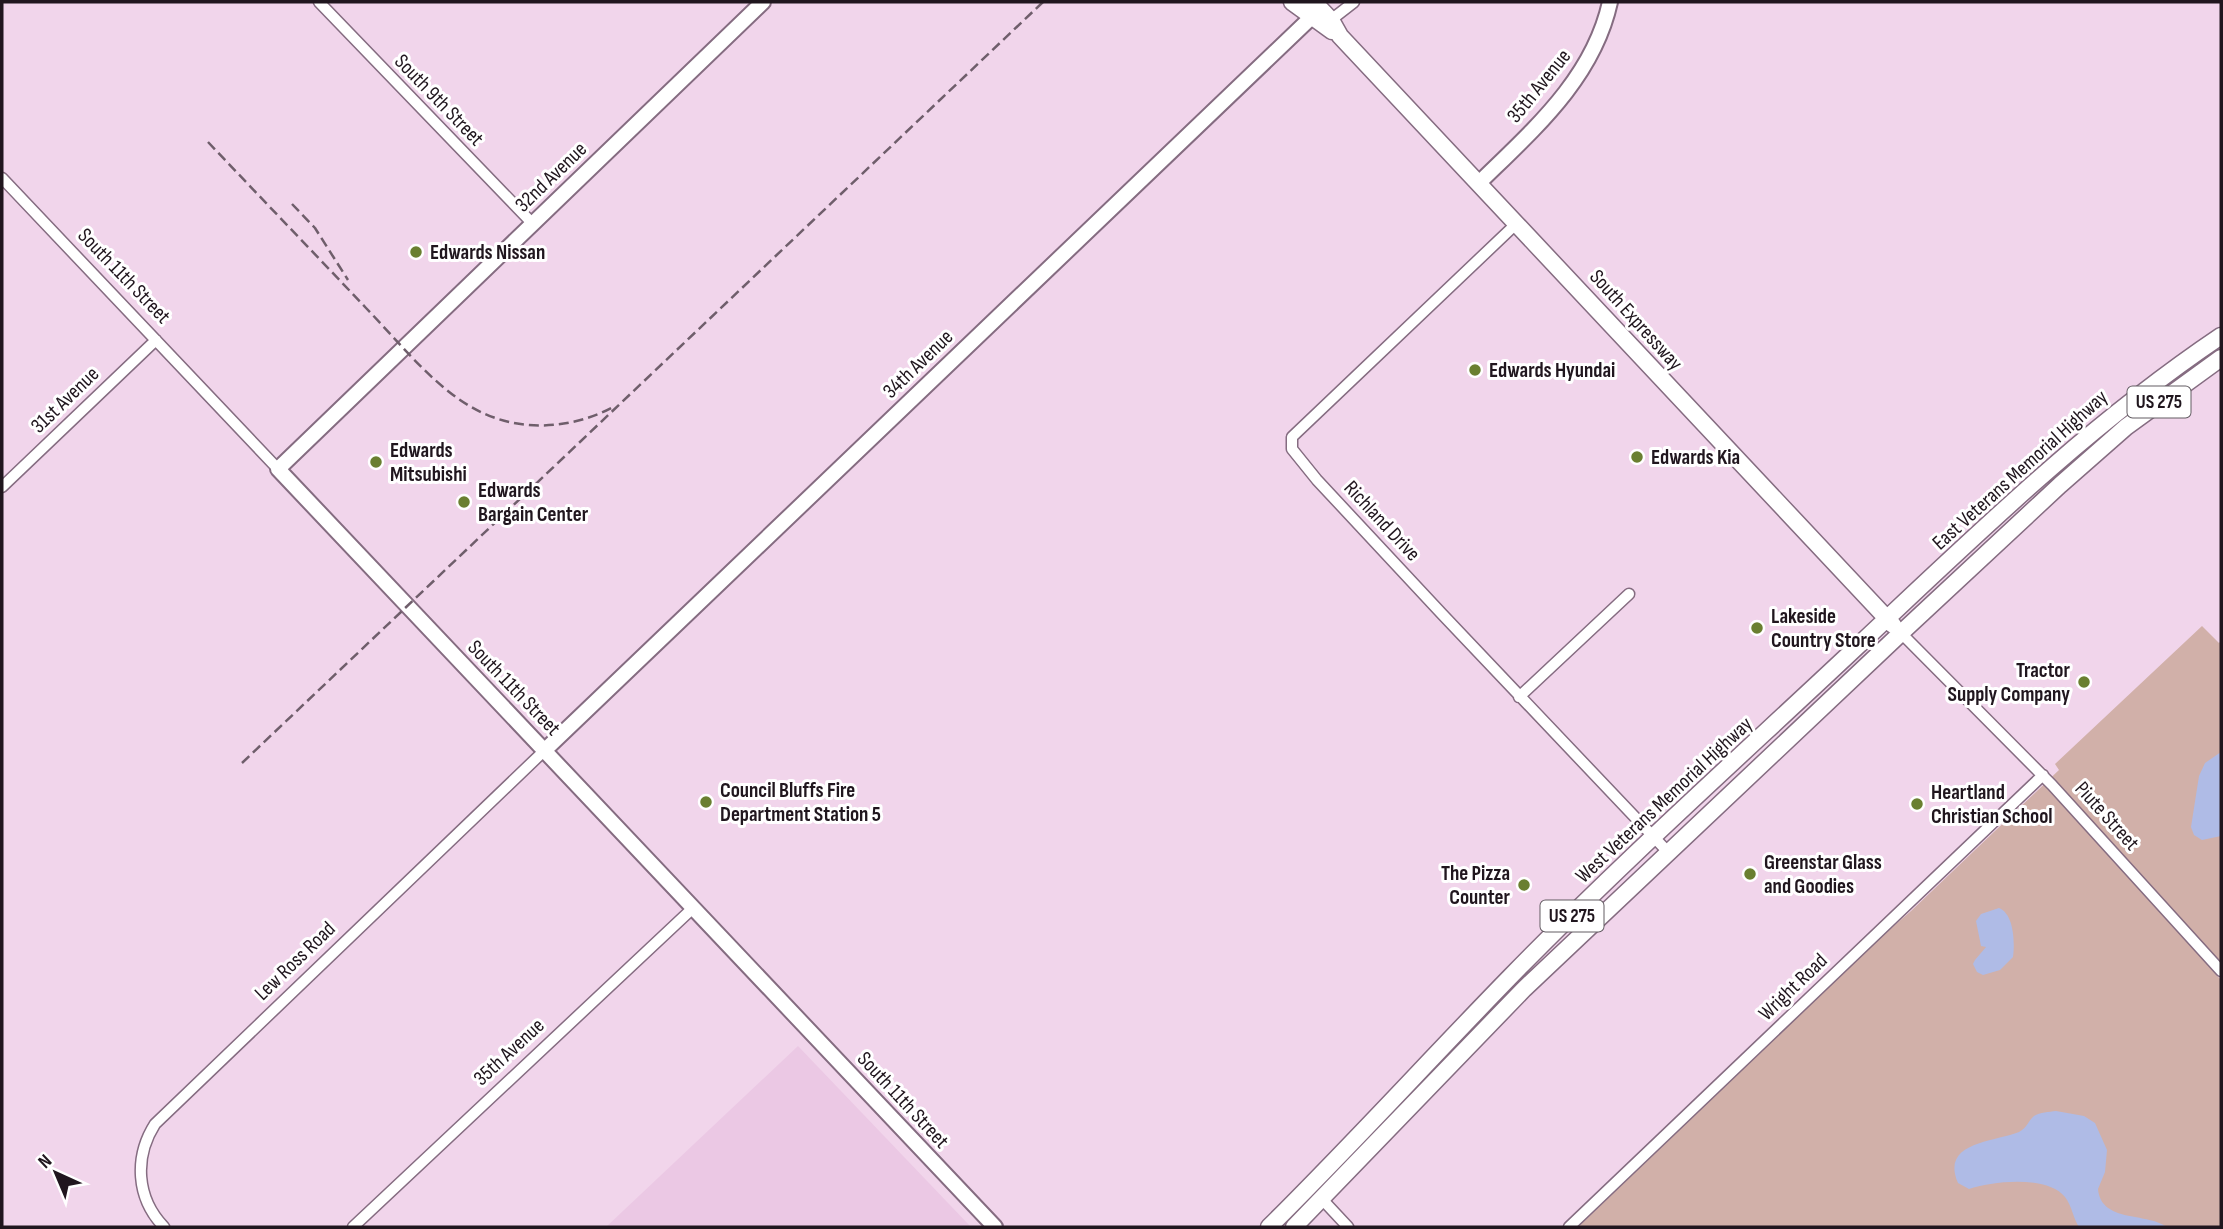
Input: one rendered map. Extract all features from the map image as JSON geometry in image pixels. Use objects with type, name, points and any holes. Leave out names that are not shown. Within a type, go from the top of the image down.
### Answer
[{"type":"main road","name":"South Expressway","points":[[1292,2],[1320,15],[1901,632]]},
{"type":"main road","name":"East Veterans Memorial Highway","points":[[1887,618],[2096,428],[2221,337]]},
{"type":"main road","name":"East Veterans Memorial Highway","points":[[1901,632],[2126,427],[2221,358]]},
{"type":"main road","name":"West Veterans Memorial Highway","points":[[1269,1227],[1511,975],[1887,618]]},
{"type":"main road","name":"West Veterans Memorial Highway","points":[[1294,1227],[1524,989],[1901,632]]},
{"type":"street","name":"South 9th Street","points":[[318,2],[533,224]]},
{"type":"street","name":"32nd Avenue","points":[[278,469],[763,2]]},
{"type":"street","points":[[1320,15],[1354,2]]},
{"type":"street","name":"35th Avenue","points":[[1479,183],[1565,95],[1592,53],[1610,2]]},
{"type":"street","name":"34th Avenue","points":[[544,750],[1320,15]]},
{"type":"street","name":"South 11th Street","points":[[2,178],[995,1227]]},
{"type":"street","name":"Richland Drive","points":[[1517,223],[1292,438],[1291,443],[1298,458],[1317,480],[1668,852]]},
{"type":"street","name":"31st Avenue","points":[[2,487],[156,340]]},
{"type":"street","points":[[1519,696],[1629,594]]},
{"type":"street","name":"Piute Street","points":[[1901,632],[2043,775],[2221,971]]},
{"type":"street","name":"Lew Ross Road","points":[[163,1227],[146,1201],[140,1172],[143,1149],[155,1124],[544,750]]},
{"type":"street","name":"Wright Road","points":[[1569,1227],[2043,775]]},
{"type":"street","name":"35th Avenue","points":[[353,1227],[693,908]]},
{"type":"street","points":[[1310,1186],[1348,1227]]},
{"type":"shaded area","points":[[2202,626],[2219,643],[2221,641],[2221,965],[2214,972],[2221,980],[2221,1227],[1578,1227],[2059,770],[2055,764]]},
{"type":"shaded area","points":[[798,1046],[971,1227],[606,1227]]},
{"type":"water","points":[[2221,752],[2221,836],[2202,840],[2194,835],[2191,827],[2199,776],[2205,763]]},
{"type":"water","points":[[1999,908],[2011,922],[2013,957],[2000,970],[1983,975],[1977,972],[1973,964],[1986,947],[1981,946],[1976,921],[1981,914]]},
{"type":"water","points":[[2056,1111],[2084,1116],[2095,1123],[2107,1150],[2105,1172],[2098,1189],[2101,1200],[2107,1207],[2167,1227],[2079,1227],[2065,1197],[2046,1185],[2005,1182],[1969,1189],[1958,1183],[1954,1169],[1956,1159],[1963,1151],[2019,1132],[2034,1116]]},
{"type":"railway","points":[[242,763],[1043,2]]},
{"type":"railway","points":[[208,142],[421,367],[468,405],[501,420],[533,425],[566,423],[613,407]]},
{"type":"railway","points":[[292,204],[315,228],[348,280]]},
{"type":"place","name":"Edwards Nissan","points":[[416,252]]},
{"type":"place","name":"Edwards Hyundai","points":[[1475,370]]},
{"type":"place","name":"Edwards Kia","points":[[1637,457]]},
{"type":"place","name":"Edwards Mitsubishi","points":[[376,462]]},
{"type":"place","name":"Edwards Bargain Center","points":[[464,502]]},
{"type":"place","name":"Lakeside Country Store","points":[[1757,628]]},
{"type":"place","name":"Tractor Supply Company","points":[[2084,682]]},
{"type":"place","name":"Council Bluffs Fire Department Station 5","points":[[706,802]]},
{"type":"place","name":"Heartland Christian School","points":[[1917,804]]},
{"type":"place","name":"Greenstar Glass and Goodies","points":[[1750,874]]},
{"type":"place","name":"The Pizza Counter","points":[[1524,885]]}]
